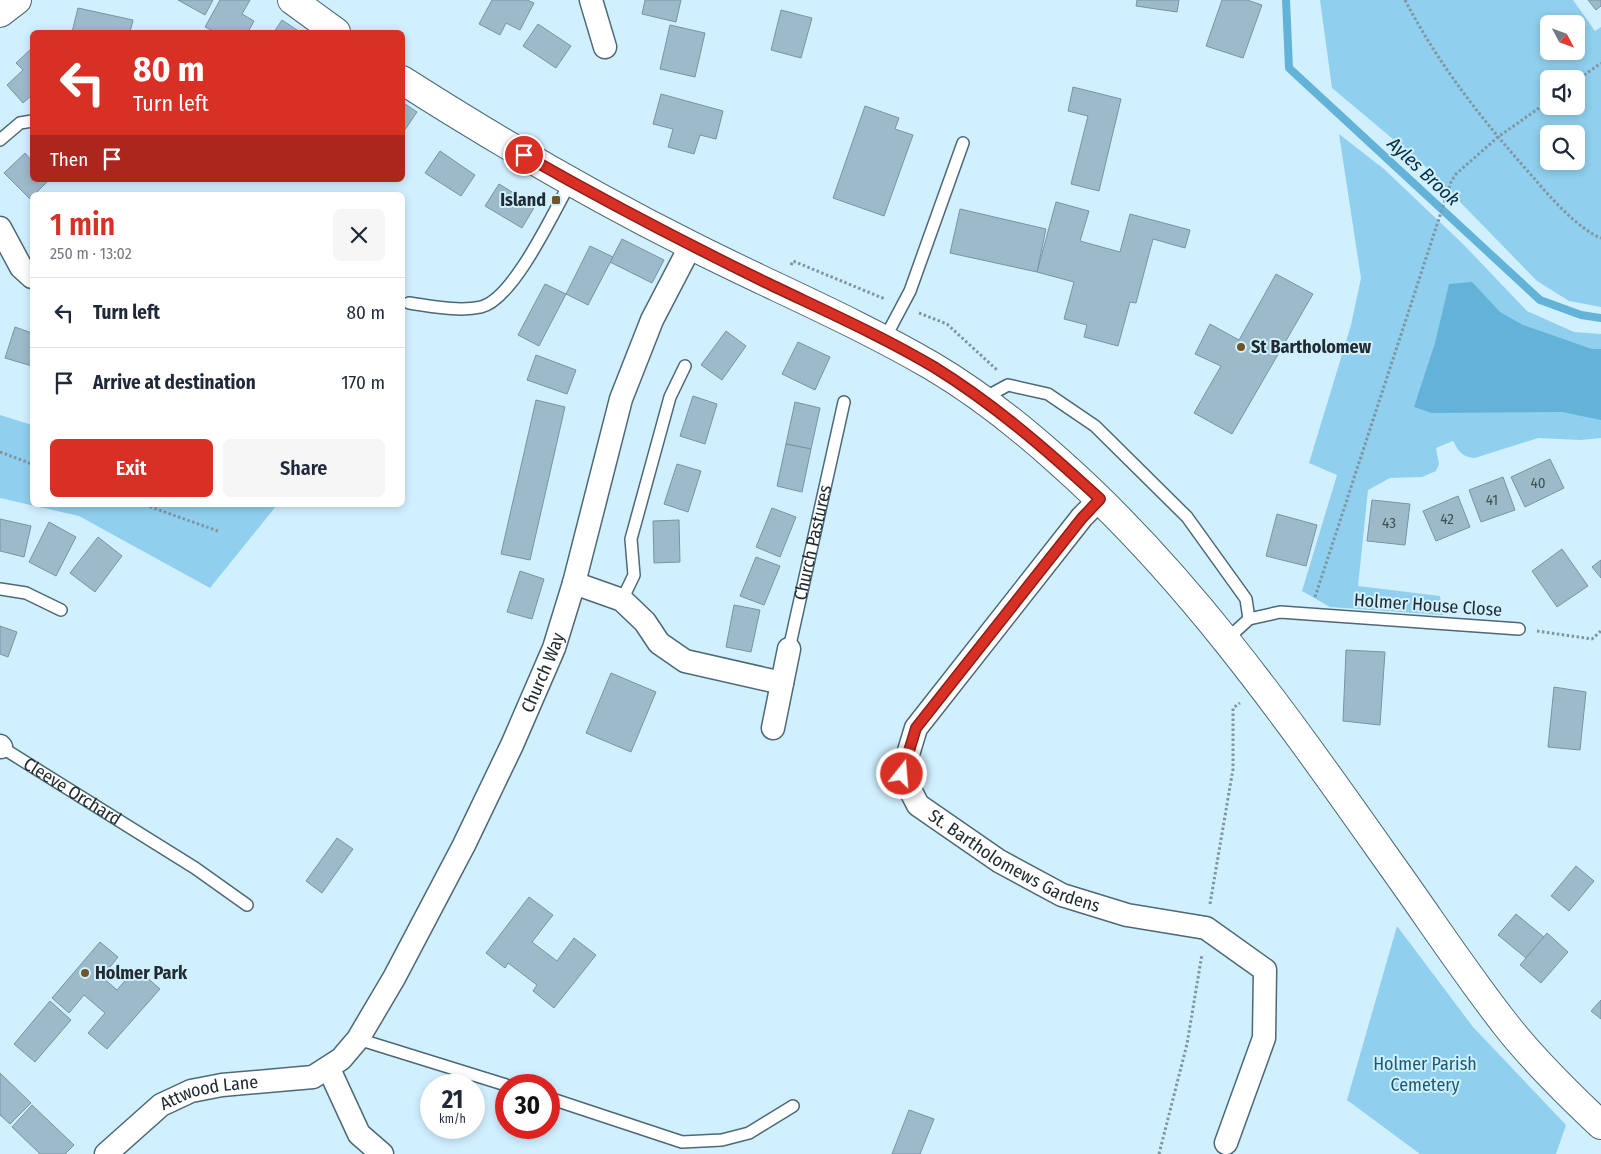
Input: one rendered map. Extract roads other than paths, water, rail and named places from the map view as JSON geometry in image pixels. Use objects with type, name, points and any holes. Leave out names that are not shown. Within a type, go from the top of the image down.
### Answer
[{"type":"main road","points":[[0,13],[17,0]]},
{"type":"main road","points":[[292,0],[333,30]]},
{"type":"main road","points":[[405,82],[477,128],[570,181],[691,245],[884,340],[933,367],[982,399],[1054,457],[1100,499],[1144,544],[1226,640],[1278,706],[1507,1026],[1601,1126]]},
{"type":"street","points":[[590,0],[604,46]]},
{"type":"street","points":[[0,228],[21,267],[30,275]]},
{"type":"street","name":"Church Way","points":[[329,1069],[341,1059],[358,1038],[394,978],[464,845],[512,745],[554,648],[574,583],[621,399],[652,320],[691,245]]},
{"type":"street","name":"St. Bartholomews Gardens","points":[[1100,499],[1082,518],[916,728],[902,774],[918,805],[999,861],[1062,895],[1128,915],[1206,928],[1264,970],[1264,1038],[1226,1143]]},
{"type":"street","points":[[574,583],[622,600],[645,622],[659,643],[685,661],[782,683]]},
{"type":"street","name":"Church Pastures","points":[[773,728],[789,648]]},
{"type":"street","points":[[329,1069],[359,1134],[382,1154]]},
{"type":"street","name":"Attwood Lane","points":[[106,1154],[161,1105],[191,1091],[222,1085],[313,1077],[329,1069]]},
{"type":"lane","points":[[0,140],[20,123],[30,121]]},
{"type":"lane","points":[[884,340],[910,291],[963,143]]},
{"type":"lane","points":[[409,303],[472,309],[484,307],[499,296],[513,282],[525,263],[570,181]]},
{"type":"lane","points":[[622,600],[634,575],[631,539],[670,397],[685,366]]},
{"type":"lane","points":[[982,399],[1008,385],[1048,394],[1095,426],[1188,517],[1246,599],[1250,619],[1226,640]]},
{"type":"lane","name":"Church Pastures","points":[[789,648],[844,402]]},
{"type":"lane","points":[[0,589],[26,593],[61,610]]},
{"type":"lane","name":"Holmer House Close","points":[[1250,619],[1280,612],[1519,628]]},
{"type":"lane","name":"Cleeve Orchard","points":[[1,746],[195,868],[247,905]]},
{"type":"lane","points":[[358,1038],[495,1082]]},
{"type":"lane","points":[[560,1102],[682,1142],[722,1140],[750,1133],[793,1106]]},
{"type":"waterway","name":"Ayles Brook","points":[[1286,0],[1289,68],[1540,300],[1581,315],[1601,318]]},
{"type":"place","name":"Island","points":[[556,200]]},
{"type":"place","name":"St Bartholomew","points":[[1241,347]]},
{"type":"place","name":"Holmer Park","points":[[85,973]]},
{"type":"park label","name":"Holmer Parish Cemetery","points":[[1425,1074]]}]
